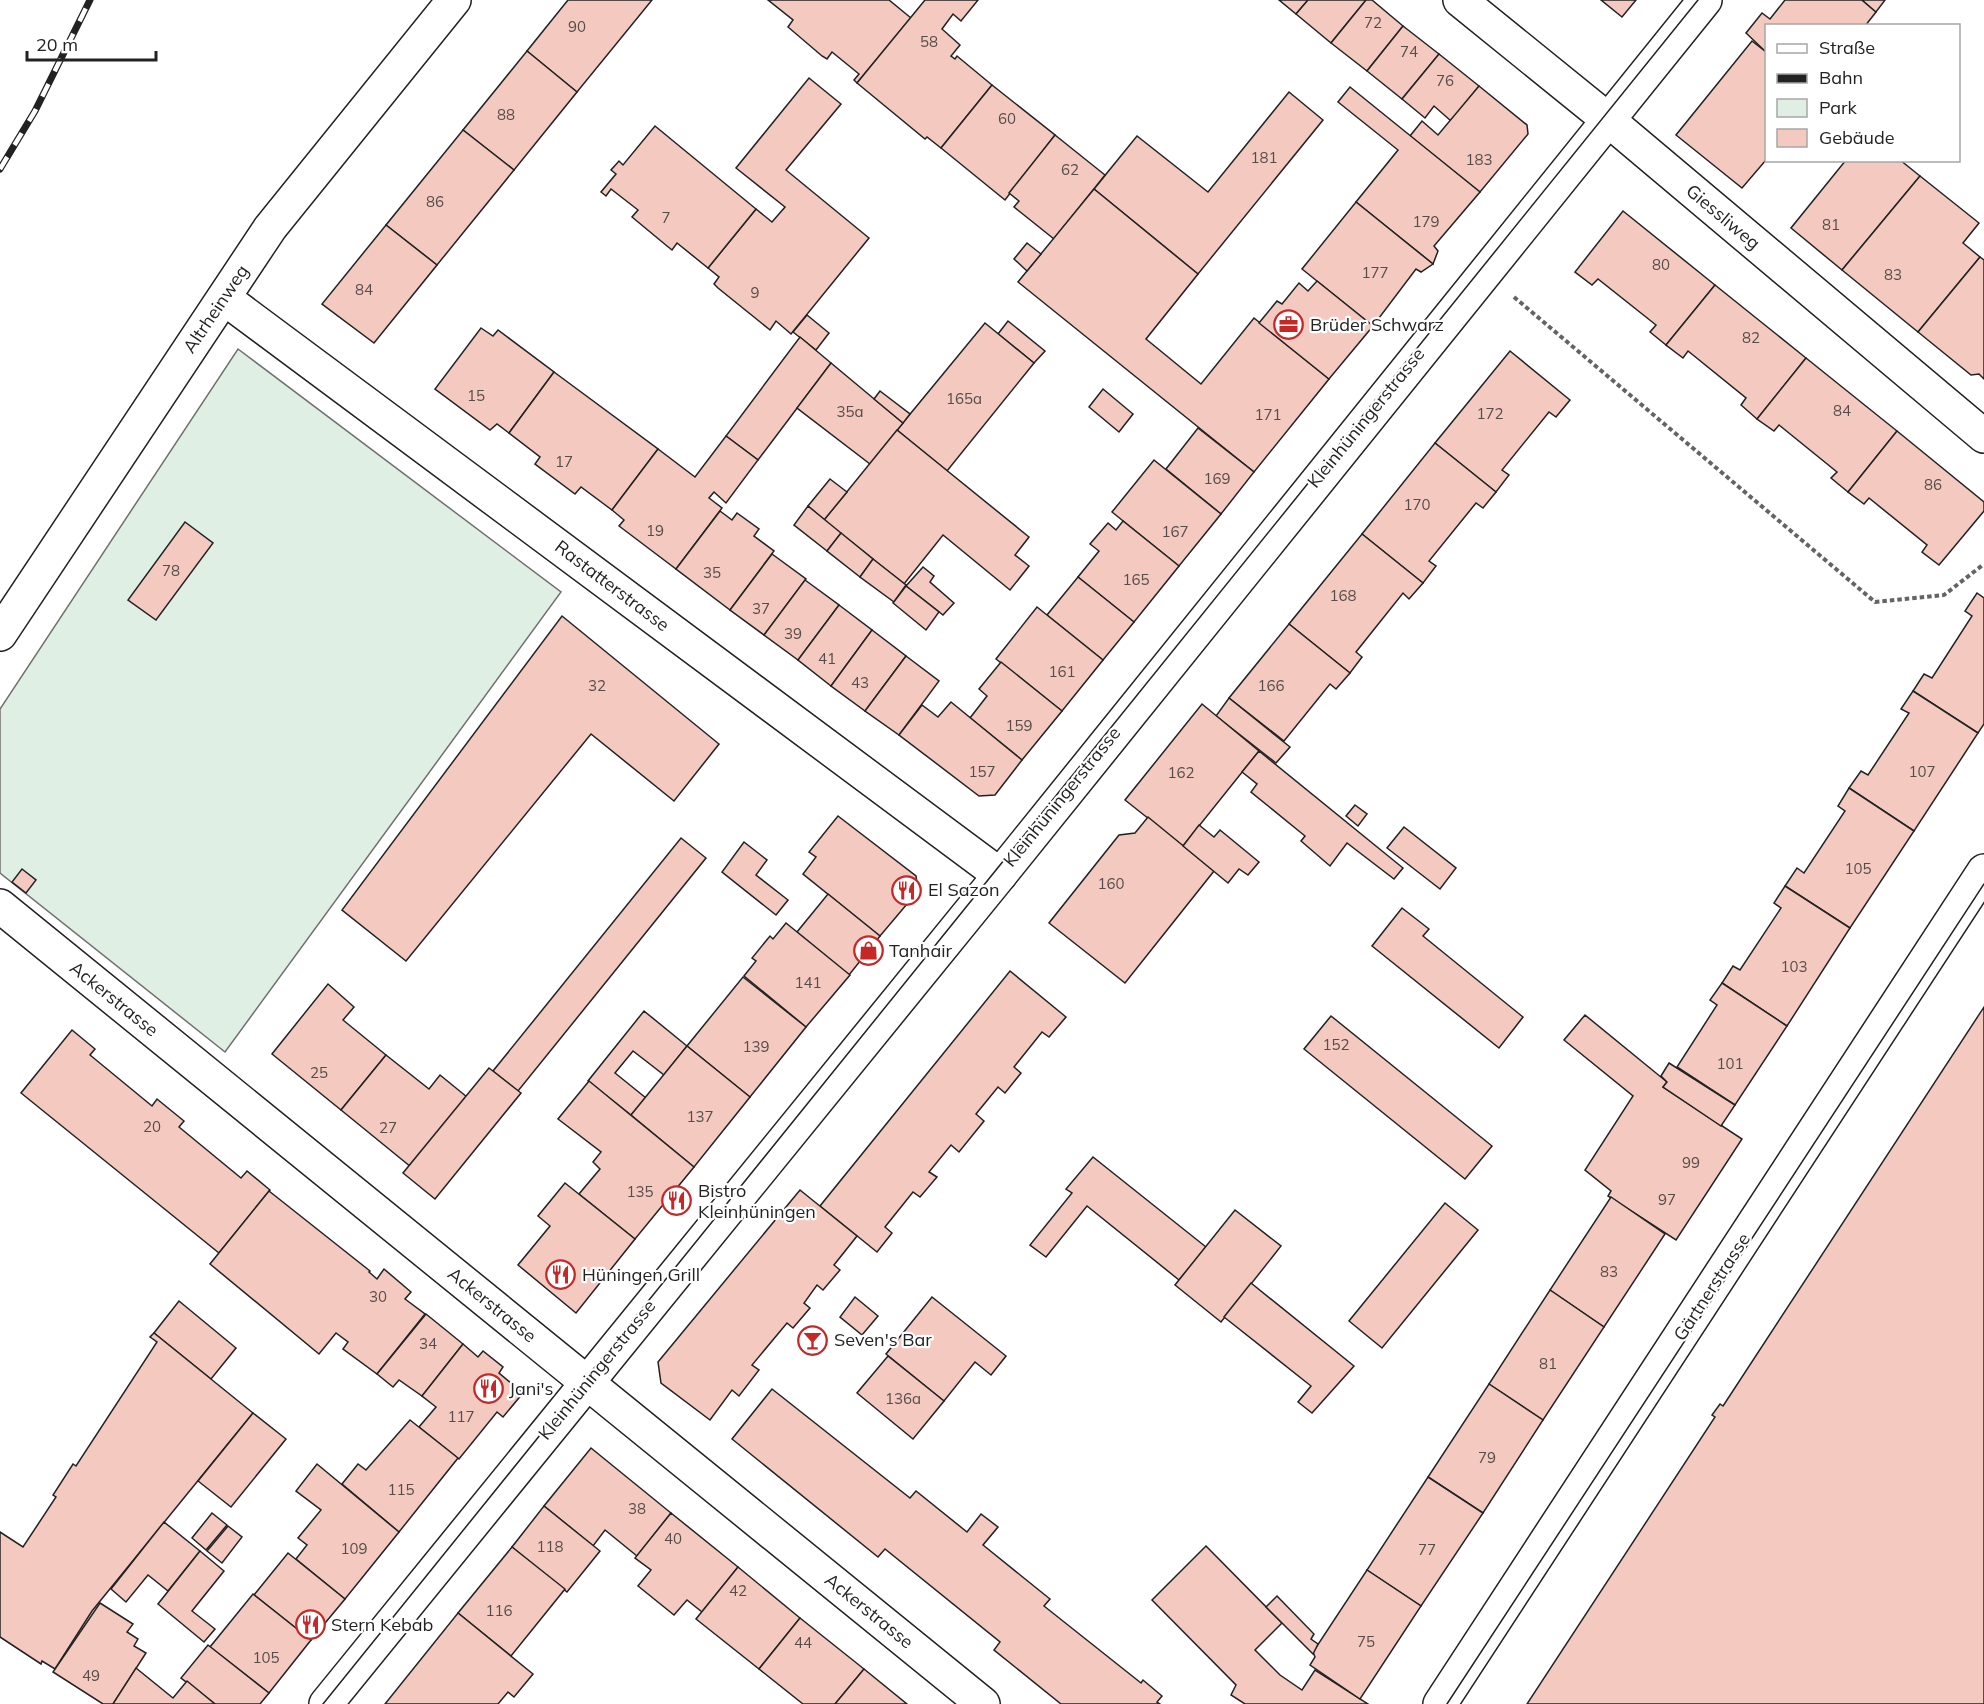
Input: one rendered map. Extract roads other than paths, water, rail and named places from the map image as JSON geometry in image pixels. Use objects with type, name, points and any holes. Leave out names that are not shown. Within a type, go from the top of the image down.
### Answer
[{"type":"street","name":"Altrheinweg","points":[[0,634],[270,228],[454,0]]},
{"type":"street","name":"Giessliweg","points":[[1460,0],[1607,119],[1984,436]]},
{"type":"street","name":"Kleinhüningerstrasse","points":[[326,1704],[1000,875],[1705,0]]},
{"type":"street","name":"Rastatterstrasse","points":[[224,298],[1000,875]]},
{"type":"street","name":"Gärtnerstrasse","points":[[1440,1704],[1984,871]]},
{"type":"street","name":"Ackerstrasse","points":[[0,906],[983,1704]]},
{"type":"tram line","points":[[323,1704],[1698,0]]},
{"type":"tram line","points":[[1447,1704],[1984,884]]},
{"type":"railway","points":[[0,169],[35,111],[90,0]]},
{"type":"place","name":"Brüder Schwarz","points":[[1289,325]]},
{"type":"place","name":"El Sazon","points":[[907,890]]},
{"type":"place","name":"Tanhair","points":[[868,951]]},
{"type":"place","name":"Bistro Kleinhüningen","points":[[677,1201]]},
{"type":"place","name":"Hüningen Grill","points":[[561,1275]]},
{"type":"place","name":"Seven's Bar","points":[[813,1340]]},
{"type":"place","name":"Jani's","points":[[488,1389]]},
{"type":"place","name":"Stern Kebab","points":[[310,1625]]}]
